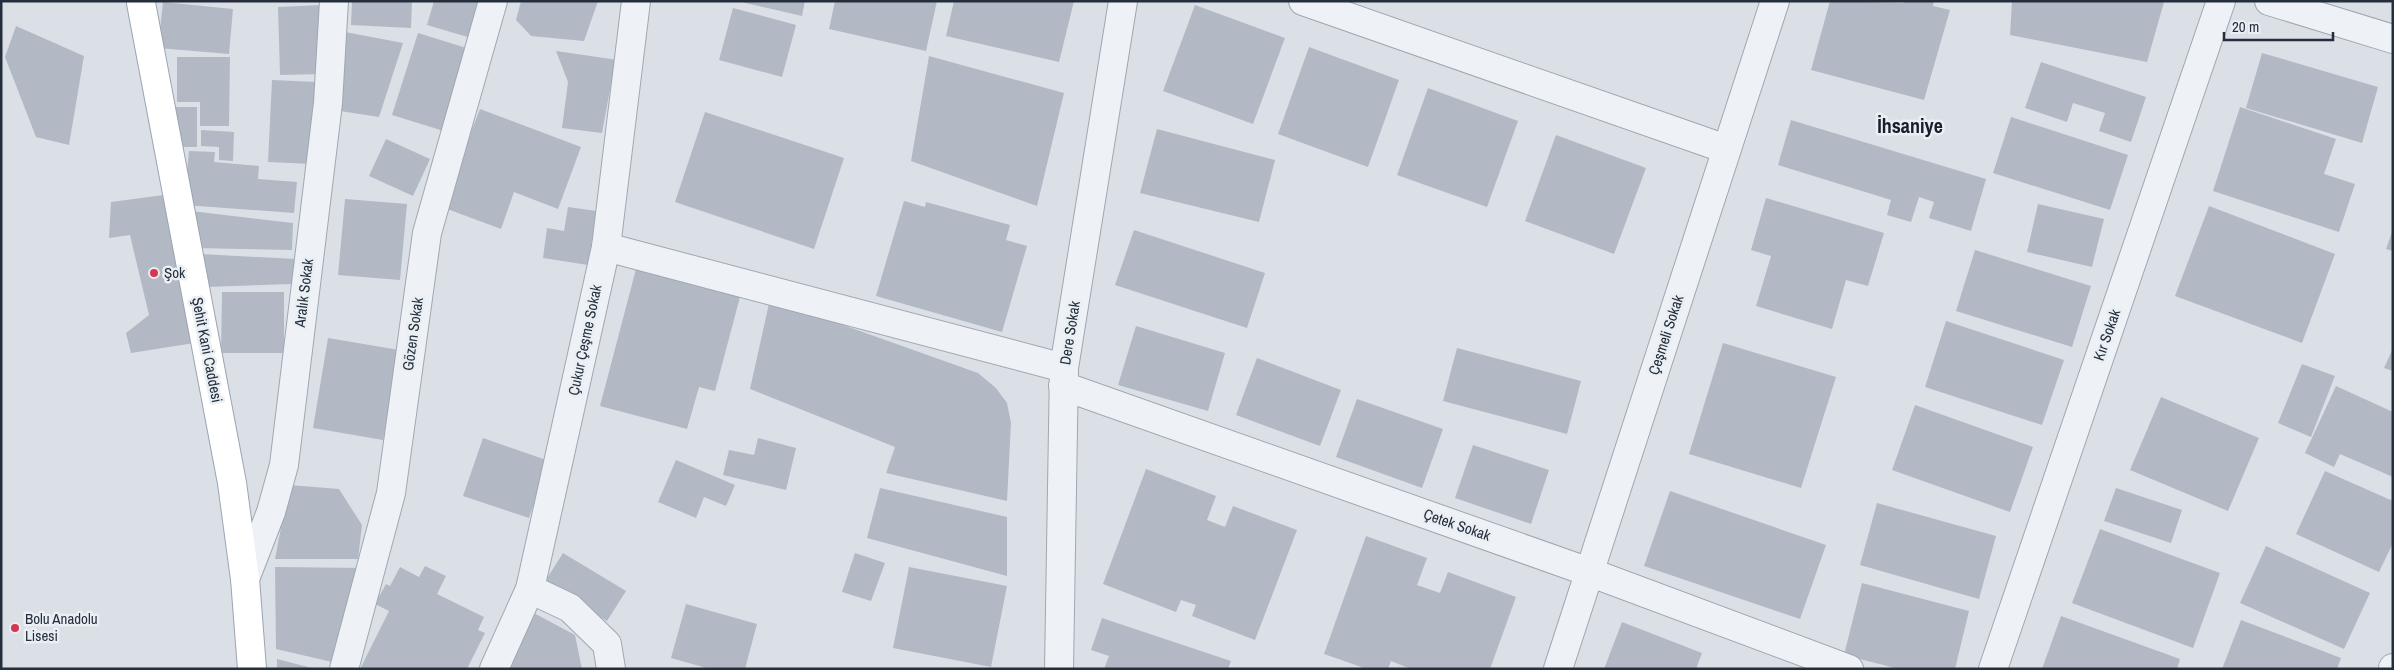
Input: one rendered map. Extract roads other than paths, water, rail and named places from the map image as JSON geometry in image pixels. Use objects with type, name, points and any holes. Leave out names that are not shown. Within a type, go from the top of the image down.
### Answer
[{"type":"main road","name":"Şehit Kani Caddesi","points":[[140,2],[232,483],[245,579],[252,669]]},
{"type":"street","name":"Aralık Sokak","points":[[245,579],[271,512],[284,465],[328,102],[334,1]]},
{"type":"street","name":"Gözen Sokak","points":[[344,669],[391,492],[427,233],[493,1]]},
{"type":"street","name":"Çukur Çeşme Sokak","points":[[494,669],[530,589],[606,247],[636,1]]},
{"type":"street","name":"Dere Sokak","points":[[1059,669],[1063,377],[1123,1]]},
{"type":"street","points":[[1303,1],[1726,149]]},
{"type":"street","name":"Çeşmeli Sokak","points":[[1558,669],[1726,149],[1776,1]]},
{"type":"street","name":"Kır Sokak","points":[[1993,669],[2221,1]]},
{"type":"street","points":[[2269,1],[2393,39]]},
{"type":"street","name":"Çetek Sokak","points":[[606,247],[1063,377],[1849,669]]},
{"type":"street","points":[[530,589],[570,608],[606,644],[610,669]]},
{"type":"place","name":"Şok","points":[[154,273]]},
{"type":"place","name":"Bolu Anadolu Lisesi","points":[[15,628]]},
{"type":"district","name":"İhsaniye","points":[[1910,126]]}]
